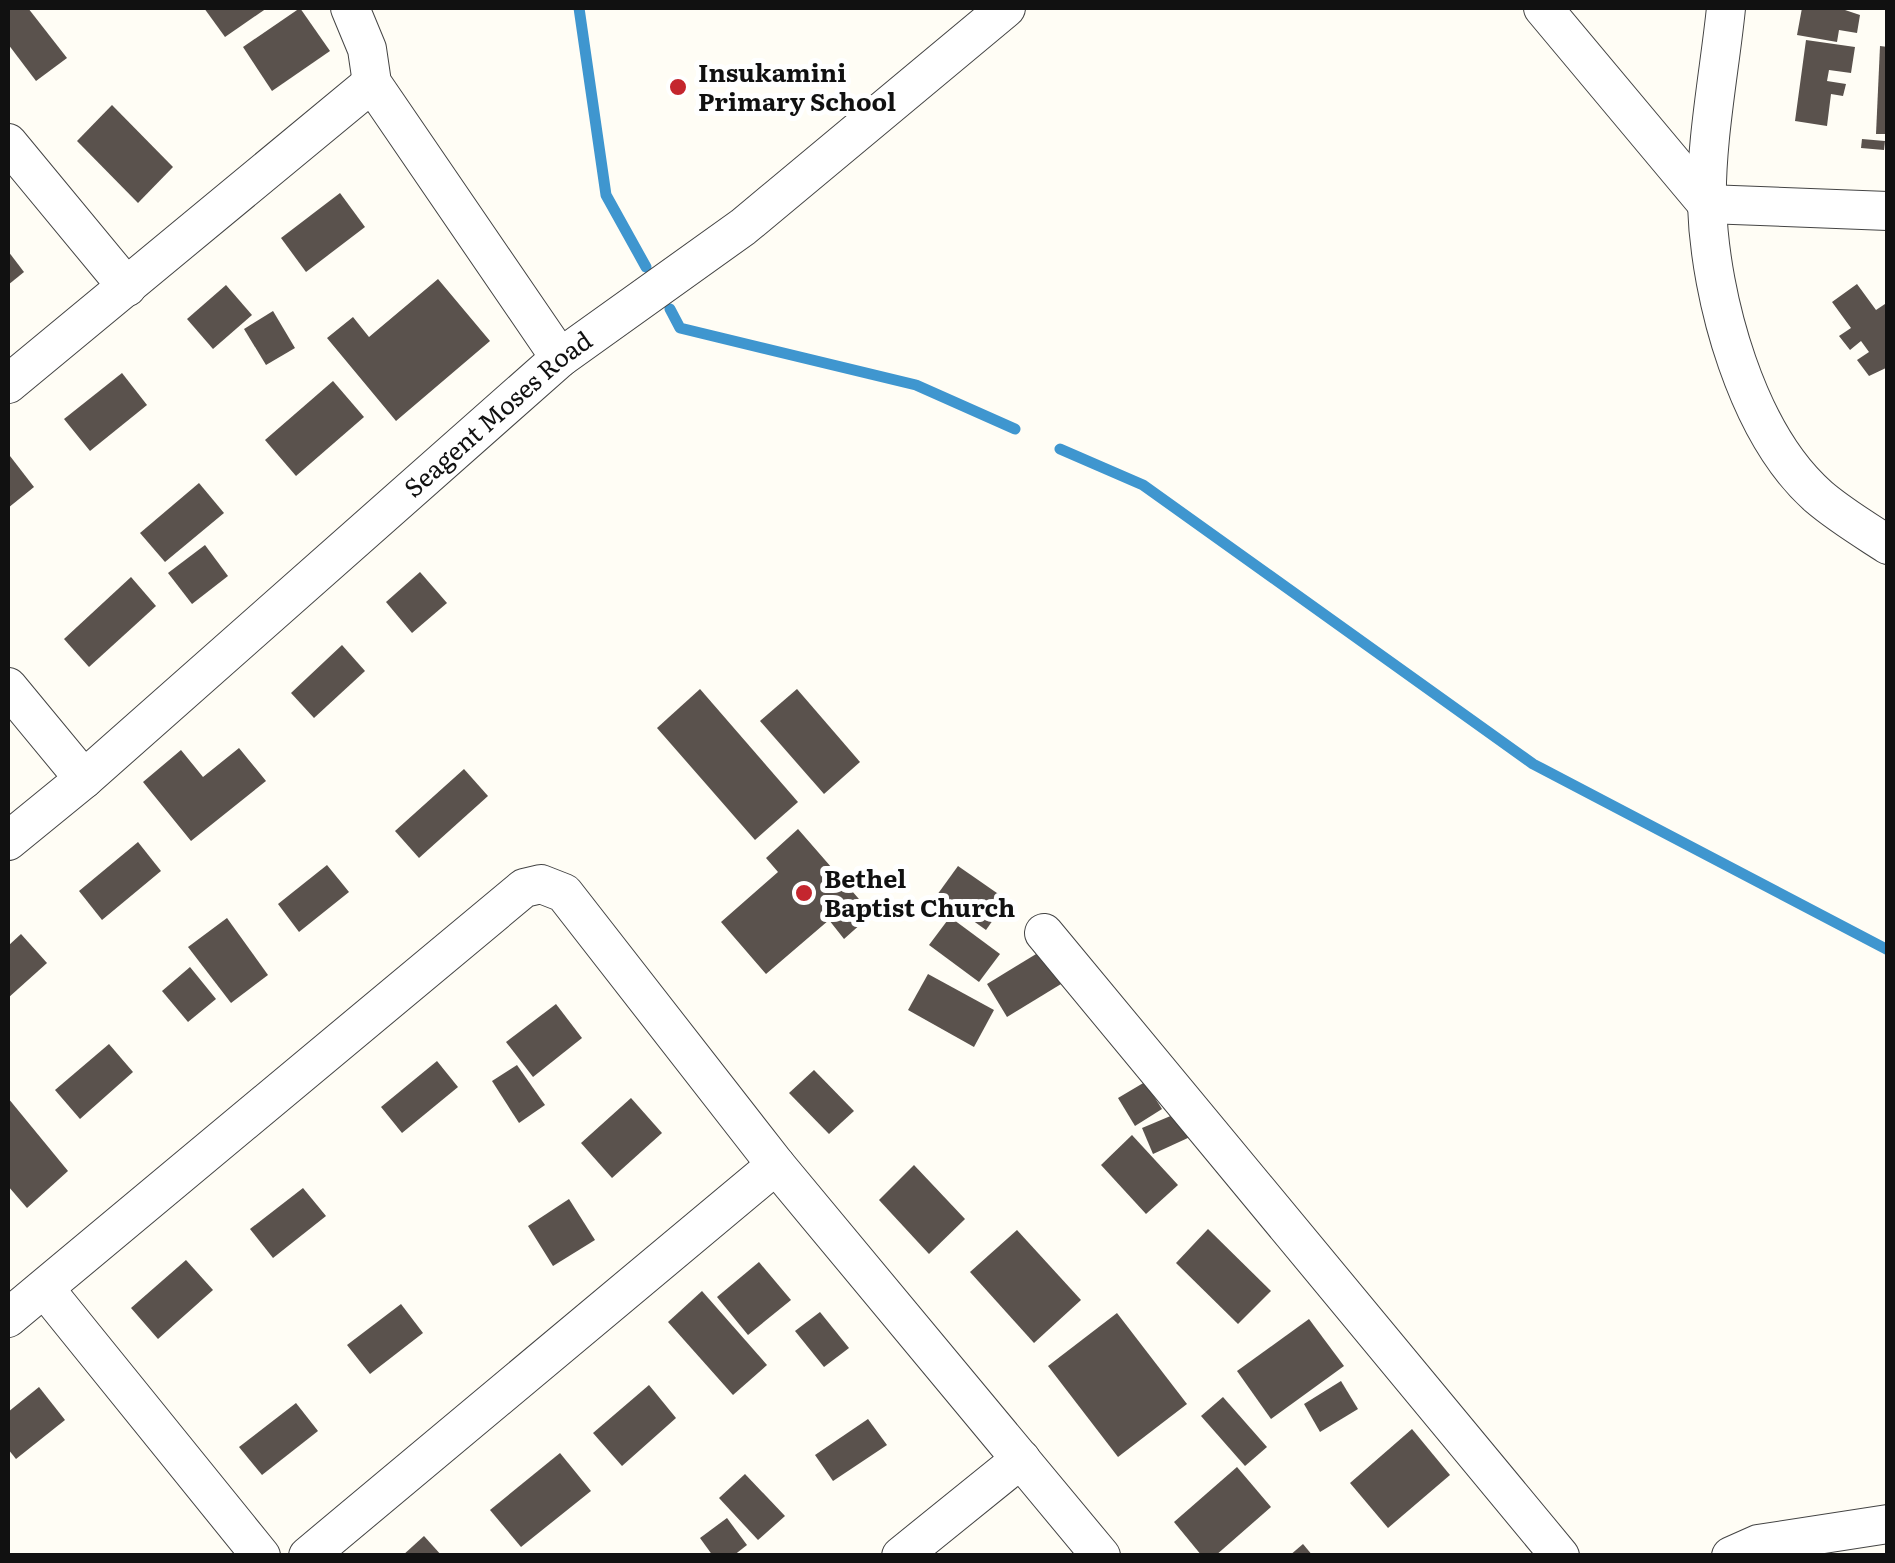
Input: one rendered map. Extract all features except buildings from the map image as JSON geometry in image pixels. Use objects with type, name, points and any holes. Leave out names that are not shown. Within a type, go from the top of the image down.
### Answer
[{"type":"street","points":[[350,8],[367,49],[372,83],[560,358]]},
{"type":"street","name":"Seagent Moses Road","points":[[8,842],[560,358],[743,227],[1006,8]]},
{"type":"street","points":[[1543,8],[1707,204],[1888,211]]},
{"type":"street","points":[[1726,8],[1707,204],[1722,311],[1757,411],[1786,460],[1819,497],[1888,546]]},
{"type":"street","points":[[8,384],[372,83]]},
{"type":"street","points":[[8,144],[127,287]]},
{"type":"street","points":[[8,687],[84,779]]},
{"type":"street","points":[[8,1318],[524,888],[541,884],[564,893],[776,1165],[1101,1556]]},
{"type":"street","points":[[1044,933],[1560,1556]]},
{"type":"street","points":[[308,1556],[776,1165]]},
{"type":"street","points":[[44,1289],[261,1556]]},
{"type":"street","points":[[901,1556],[1022,1459]]},
{"type":"street","points":[[1731,1556],[1758,1544],[1888,1524]]},
{"type":"waterway","points":[[579,8],[606,195],[646,267]]},
{"type":"waterway","points":[[670,309],[680,328],[916,385],[1015,429]]},
{"type":"waterway","points":[[1060,449],[1143,485],[1533,764],[1888,950]]},
{"type":"place","name":"Insukamini Primary School","points":[[678,87]]},
{"type":"place","name":"Bethel Baptist Church","points":[[804,893]]}]
